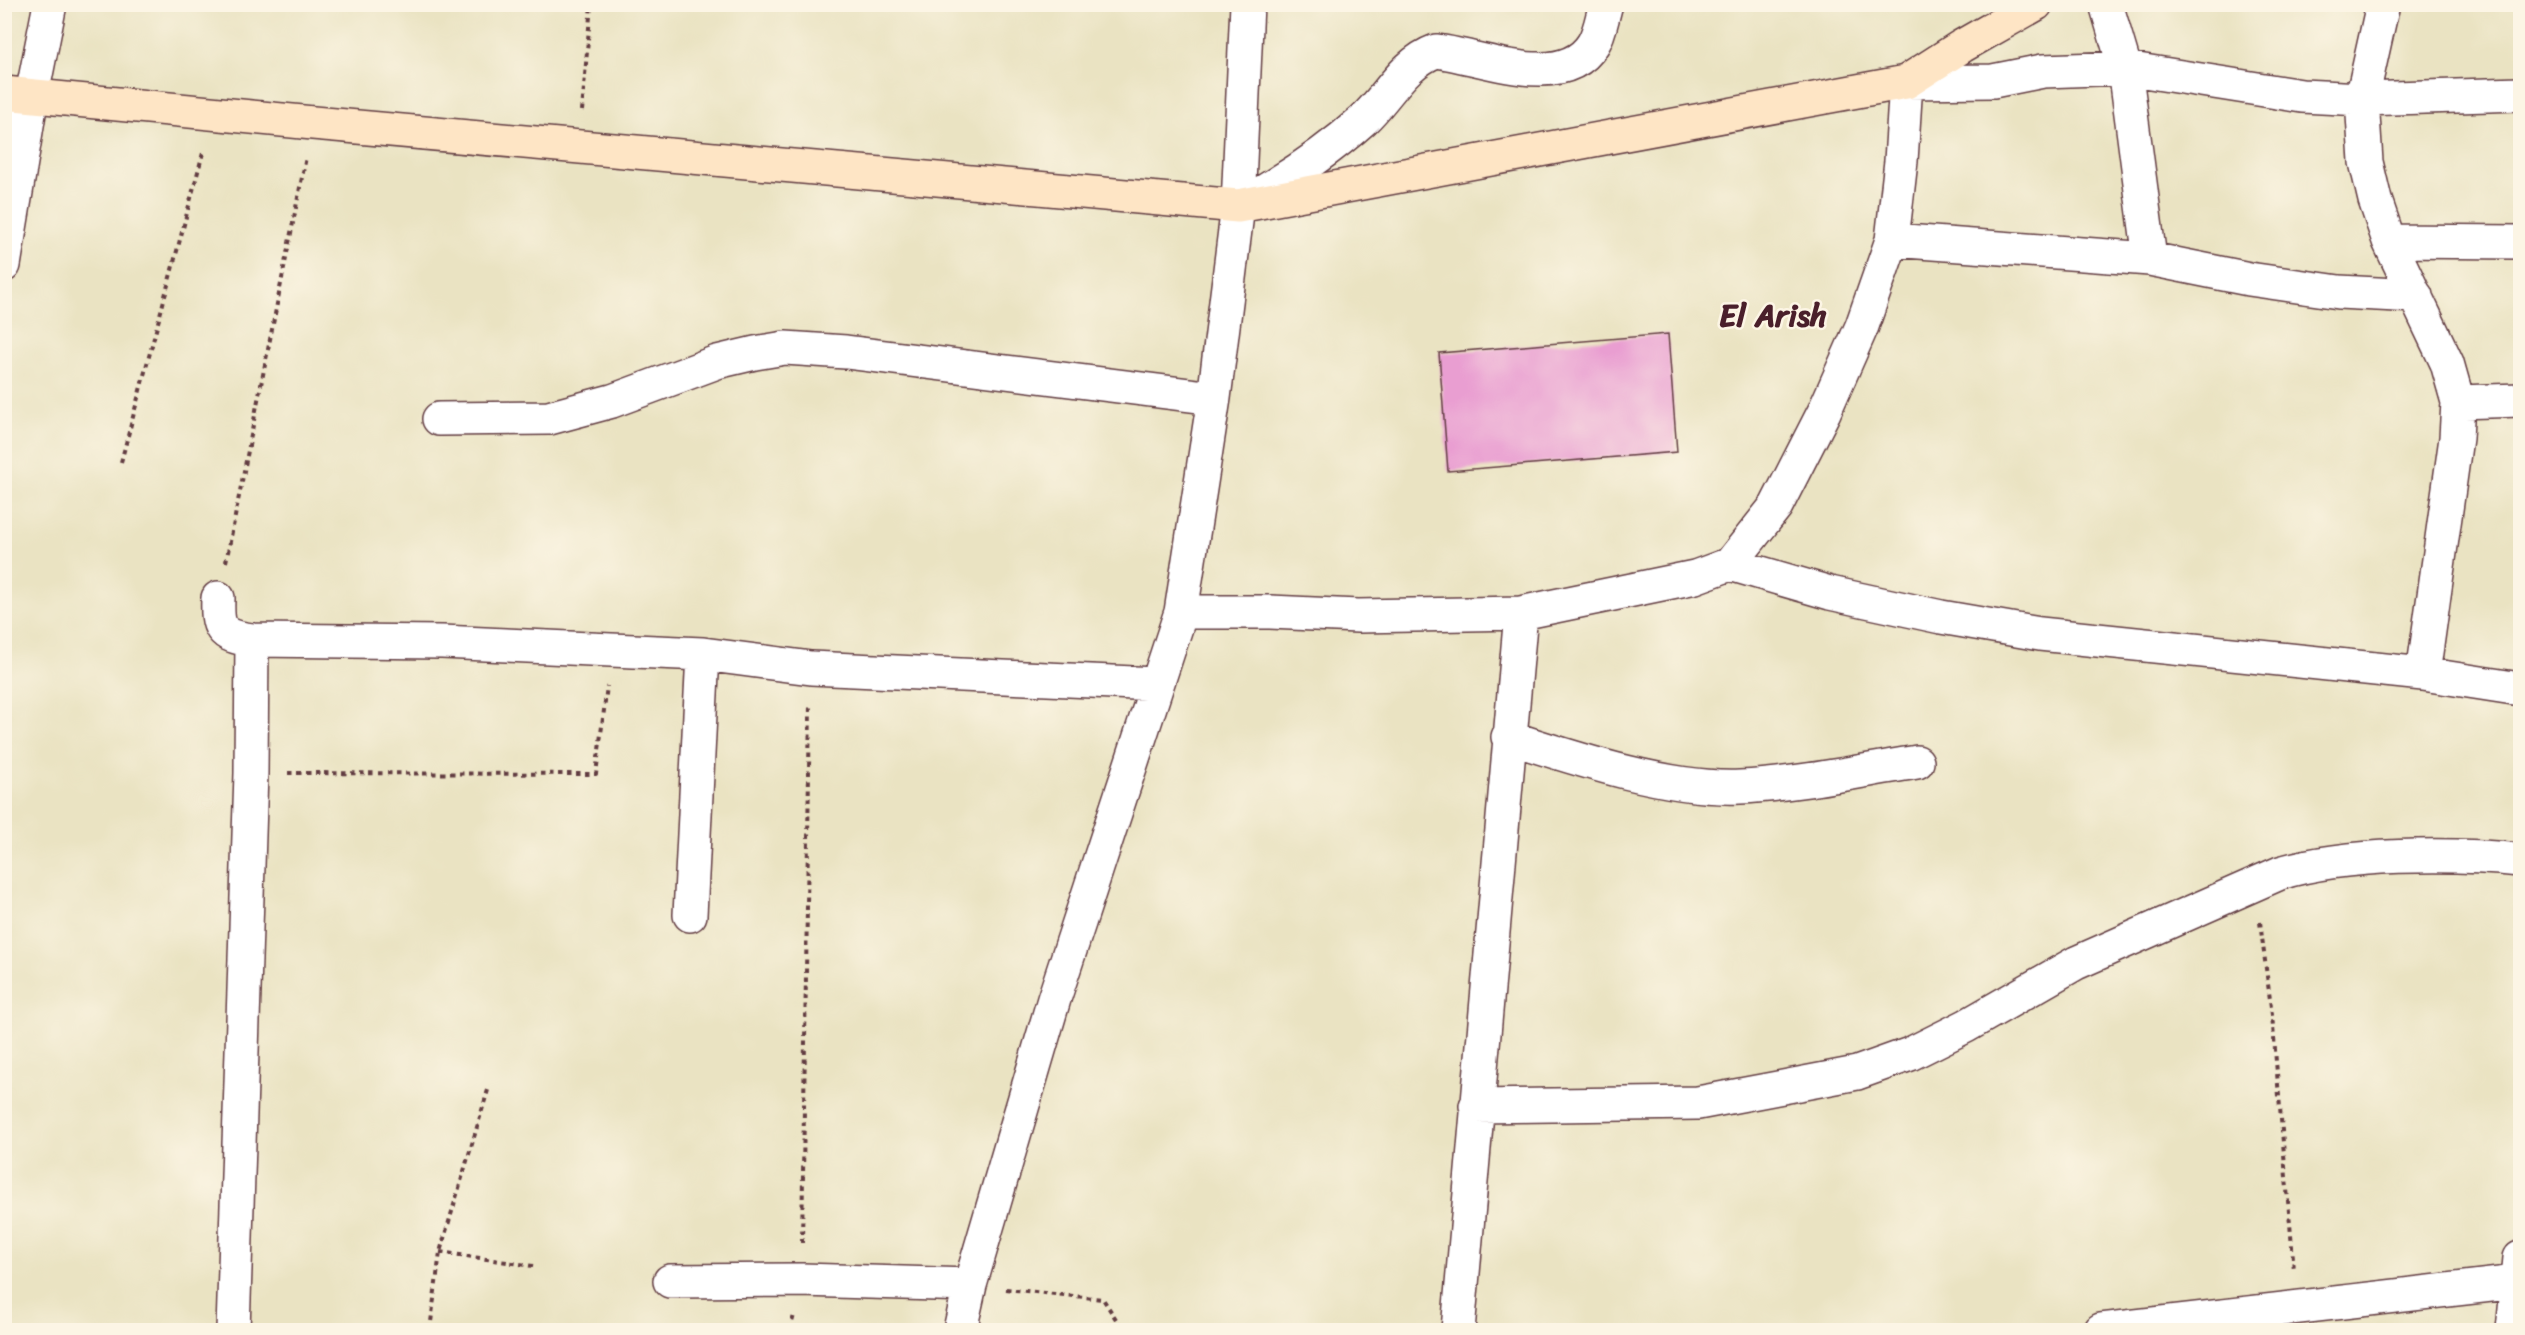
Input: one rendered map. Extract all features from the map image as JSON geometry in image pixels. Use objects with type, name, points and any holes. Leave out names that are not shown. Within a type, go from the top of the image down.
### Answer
[{"type":"street","points":[[4,265],[18,94],[50,4]]},
{"type":"street","points":[[960,1330],[970,1285],[1054,999],[1181,612],[1214,398],[1238,206],[1246,4]]},
{"type":"street","points":[[1238,206],[1313,161],[1364,119],[1412,64],[1423,56],[1436,51],[1526,69],[1547,70],[1566,66],[1582,59],[1594,43],[1606,4]]},
{"type":"street","points":[[1906,82],[1962,46],[2036,4]]},
{"type":"street","points":[[2106,4],[2125,68],[2150,259]]},
{"type":"street","points":[[2383,4],[2362,99],[2366,162],[2375,200],[2389,241],[2447,363],[2458,402],[2456,438],[2423,674]]},
{"type":"street","points":[[18,94],[578,148],[1238,206],[1906,82],[1993,81],[2043,71],[2125,68],[2302,96],[2362,99],[2520,94]]},
{"type":"street","points":[[1181,612],[1270,612],[1358,616],[1521,613],[1695,577],[1730,564],[1776,506],[1824,412],[1862,326],[1892,240],[1901,161],[1906,82]]},
{"type":"street","points":[[1892,240],[2150,259],[2249,279],[2338,292],[2416,296]]},
{"type":"street","points":[[2389,241],[2520,242]]},
{"type":"street","points":[[439,418],[549,418],[612,401],[717,362],[784,348],[869,354],[1214,398]]},
{"type":"street","points":[[2458,402],[2520,400]]},
{"type":"street","points":[[1730,564],[1830,593],[1941,617],[2040,634],[2423,674],[2520,689]]},
{"type":"street","points":[[218,598],[218,620],[222,629],[235,636],[252,640],[442,642],[703,654],[811,668],[1156,684]]},
{"type":"street","points":[[1458,1330],[1508,737],[1521,613]]},
{"type":"street","points":[[233,1330],[251,773],[252,640]]},
{"type":"street","points":[[690,915],[703,654]]},
{"type":"street","points":[[1508,737],[1580,760],[1659,778],[1711,786],[1739,787],[1768,784],[1917,762]]},
{"type":"street","points":[[1476,1106],[1698,1103],[1857,1073],[1910,1054],[1966,1026],[2076,963],[2299,867],[2337,862],[2455,856],[2520,860]]},
{"type":"street","points":[[2101,1330],[2297,1307],[2519,1270],[2513,1330]]},
{"type":"street","points":[[670,1281],[802,1280],[970,1285]]},
{"type":"path","points":[[578,148],[591,4]]},
{"type":"path","points":[[121,462],[213,114]]},
{"type":"path","points":[[218,598],[313,123]]},
{"type":"path","points":[[251,773],[596,774],[611,650]]},
{"type":"path","points":[[802,1280],[811,668]]},
{"type":"path","points":[[2254,885],[2272,1015],[2297,1307]]},
{"type":"path","points":[[430,1330],[440,1252],[488,1090]]},
{"type":"path","points":[[440,1252],[533,1266]]},
{"type":"path","points":[[970,1285],[1103,1299],[1123,1330]]},
{"type":"building","points":[[1668,334],[1677,452],[1448,471],[1439,353]]},
{"type":"district","name":"El Arish","points":[[1773,315]]}]
